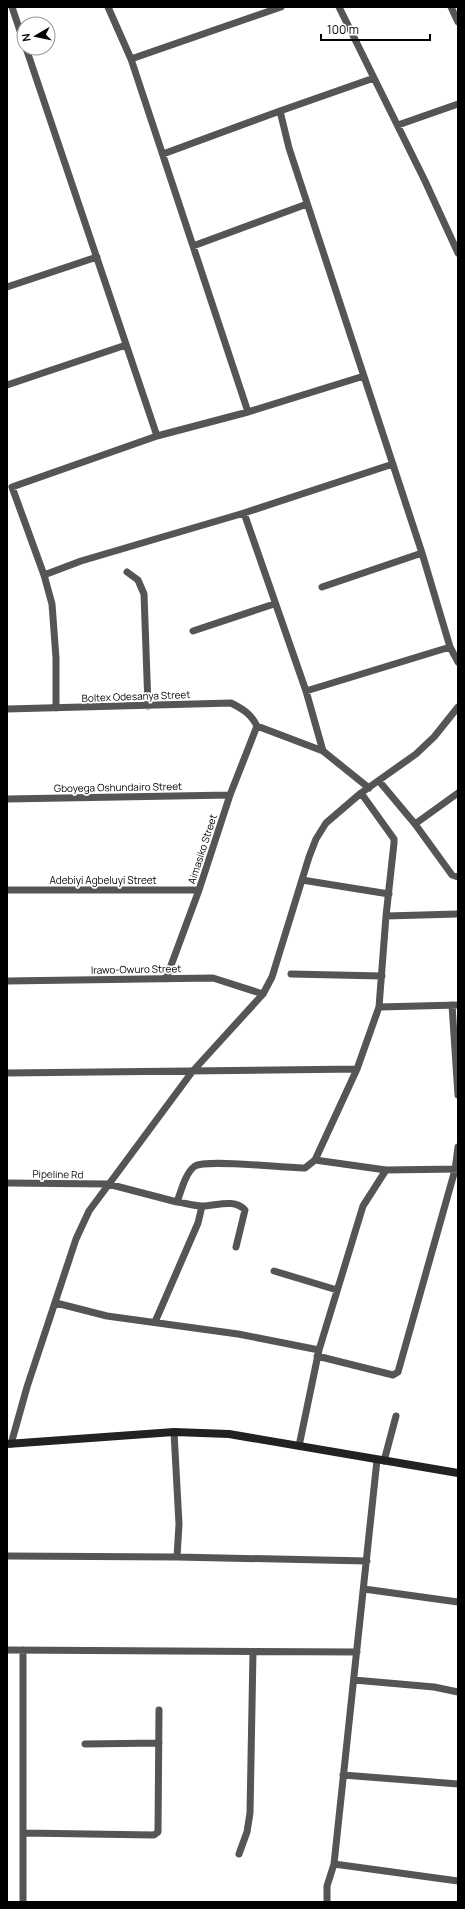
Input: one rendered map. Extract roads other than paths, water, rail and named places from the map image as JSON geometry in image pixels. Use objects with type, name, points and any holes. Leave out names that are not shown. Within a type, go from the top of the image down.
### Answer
[{"type":"main road","points":[[9,1444],[174,1432],[229,1434],[458,1473]]},
{"type":"street","points":[[12,7],[16,19]]},
{"type":"street","points":[[108,7],[131,59],[248,412]]},
{"type":"street","points":[[131,59],[281,7]]},
{"type":"street","points":[[339,7],[398,125],[458,253]]},
{"type":"street","points":[[451,7],[458,22]]},
{"type":"street","points":[[29,56],[157,436]]},
{"type":"street","points":[[163,154],[374,78]]},
{"type":"street","points":[[398,125],[458,104]]},
{"type":"street","points":[[280,111],[289,148],[422,553],[450,647],[458,662]]},
{"type":"street","points":[[193,246],[307,204]]},
{"type":"street","points":[[7,287],[96,257]]},
{"type":"street","points":[[7,385],[126,345]]},
{"type":"street","points":[[56,708],[56,658],[52,604],[44,575],[9,488],[157,436],[248,412],[364,376]]},
{"type":"street","points":[[44,575],[81,561],[244,513],[393,464]]},
{"type":"street","points":[[244,513],[274,604],[306,691],[323,751]]},
{"type":"street","points":[[322,587],[422,553]]},
{"type":"street","points":[[127,572],[138,580],[144,594],[148,706]]},
{"type":"street","points":[[193,632],[274,604]]},
{"type":"street","points":[[306,691],[450,647]]},
{"type":"street","name":"Boltex Odesanya Street","points":[[7,709],[231,703],[246,711],[257,726]]},
{"type":"street","points":[[9,1444],[76,1239],[89,1211],[192,1072],[263,994],[272,977],[316,839],[326,823],[361,793],[416,754],[434,737],[458,707]]},
{"type":"street","points":[[257,726],[323,751],[369,788]]},
{"type":"street","name":"Aimasiko Street","points":[[166,979],[199,890],[230,795],[257,726]]},
{"type":"street","points":[[379,781],[415,824],[452,875],[458,877]]},
{"type":"street","points":[[177,1202],[190,1171],[199,1164],[245,1164],[305,1168],[315,1160],[357,1069],[379,1007],[394,839],[361,793]]},
{"type":"street","points":[[415,824],[458,793]]},
{"type":"street","name":"Gboyega Oshundairo Street","points":[[7,799],[230,795]]},
{"type":"street","points":[[302,880],[389,894]]},
{"type":"street","name":"Adebiyi Agbeluyi Street","points":[[7,890],[199,890]]},
{"type":"street","points":[[386,916],[458,914]]},
{"type":"street","points":[[291,974],[382,976]]},
{"type":"street","name":"Irawo-Owuro Street","points":[[7,981],[214,978],[263,994]]},
{"type":"street","points":[[379,1007],[455,1005],[458,1095]]},
{"type":"street","points":[[7,1074],[357,1069]]},
{"type":"street","points":[[56,1302],[107,1316],[238,1334],[318,1353],[393,1375],[398,1372],[456,1170],[458,1147]]},
{"type":"street","points":[[315,1160],[386,1170],[456,1170]]},
{"type":"street","points":[[299,1446],[318,1353],[363,1206],[386,1170]]},
{"type":"street","name":"Pipeline Rd","points":[[7,1184],[108,1184],[177,1202],[202,1206],[223,1203],[237,1204],[245,1210],[236,1247]]},
{"type":"street","points":[[155,1322],[198,1223],[202,1206]]},
{"type":"street","points":[[274,1271],[337,1290]]},
{"type":"street","points":[[326,1902],[327,1886],[334,1864],[367,1561],[380,1460],[396,1416]]},
{"type":"street","points":[[174,1432],[179,1524],[177,1557]]},
{"type":"street","points":[[7,1556],[177,1557],[367,1561]]},
{"type":"street","points":[[364,1589],[458,1602]]},
{"type":"street","points":[[7,1650],[357,1652]]},
{"type":"street","points":[[23,1902],[24,1650]]},
{"type":"street","points":[[239,1854],[247,1832],[250,1813],[253,1652]]},
{"type":"street","points":[[354,1680],[434,1687],[458,1692]]},
{"type":"street","points":[[23,1833],[154,1835],[158,1832],[160,1825],[159,1710]]},
{"type":"street","points":[[85,1744],[159,1743]]},
{"type":"street","points":[[343,1775],[458,1784]]},
{"type":"street","points":[[334,1864],[458,1881]]}]
